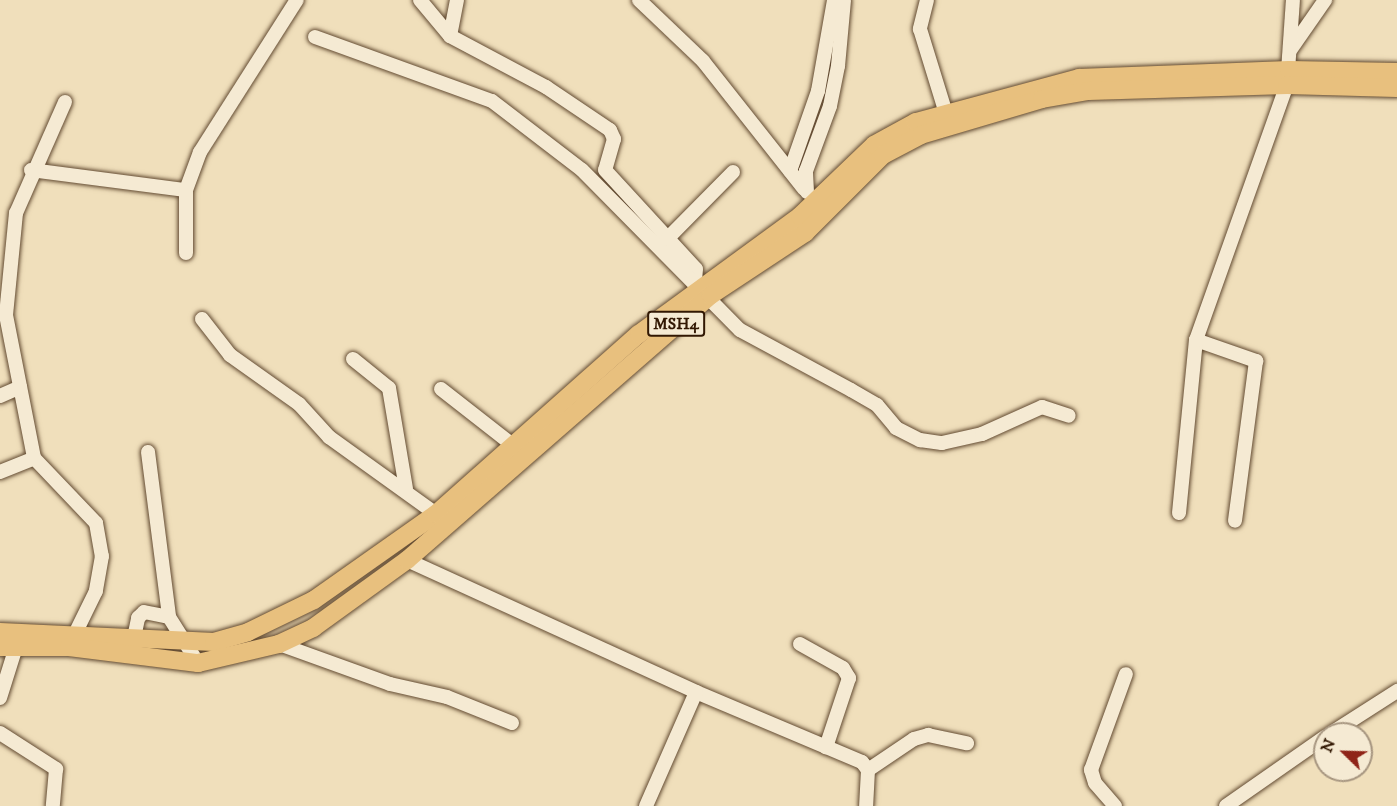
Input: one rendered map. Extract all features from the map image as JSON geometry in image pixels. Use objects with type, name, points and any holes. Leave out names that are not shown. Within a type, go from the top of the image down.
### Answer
[{"type":"main road","name":"MSH4","points":[[0,632],[132,647],[198,663],[279,644],[313,628],[407,560],[442,519],[702,287],[805,233],[815,201],[883,156],[947,119],[1088,91],[1397,72]]},
{"type":"main road","name":"MSH4","points":[[1288,77],[1397,88]]},
{"type":"main road","name":"MSH4","points":[[132,647],[214,642],[275,621],[314,600],[442,519]]},
{"type":"main road","name":"MSH4","points":[[8,647],[71,640]]},
{"type":"street","points":[[186,254],[186,190],[200,153],[297,0]]},
{"type":"street","points":[[420,0],[450,36],[546,87],[610,130],[614,140],[605,170],[696,269],[702,287]]},
{"type":"street","points":[[450,36],[458,0]]},
{"type":"street","points":[[639,0],[703,61],[815,201]]},
{"type":"street","points":[[790,171],[818,91],[834,0]]},
{"type":"street","points":[[815,201],[844,0]]},
{"type":"street","points":[[927,0],[920,28],[947,119]]},
{"type":"street","points":[[1179,513],[1196,340],[1288,77],[1293,0]]},
{"type":"street","points":[[1290,51],[1325,0]]},
{"type":"street","points":[[315,37],[492,101],[582,170],[684,278],[702,287],[740,330],[877,405],[896,428],[920,440],[942,443],[982,434],[1041,407],[1069,416]]},
{"type":"street","points":[[65,102],[31,170],[16,213],[4,282],[5,333],[20,387],[34,458],[96,523],[102,555],[96,591],[71,640]]},
{"type":"street","points":[[31,170],[186,190]]},
{"type":"street","points":[[667,239],[733,172]]},
{"type":"street","points":[[202,320],[230,355],[299,404],[330,437],[406,489],[442,519]]},
{"type":"street","points":[[1196,340],[1257,361],[1235,520]]},
{"type":"street","points":[[353,359],[389,388],[406,489]]},
{"type":"street","points":[[0,396],[20,387]]},
{"type":"street","points":[[441,389],[520,450]]},
{"type":"street","points":[[148,452],[169,617],[198,663]]},
{"type":"street","points":[[0,472],[34,458]]},
{"type":"street","points":[[407,560],[696,692],[862,762],[868,770],[866,806]]},
{"type":"street","points":[[132,647],[138,618],[144,612],[169,617]]},
{"type":"street","points":[[279,644],[390,684],[447,697],[512,723]]},
{"type":"street","points":[[800,644],[843,668],[849,678],[826,747]]},
{"type":"street","points":[[0,698],[8,647]]},
{"type":"street","points":[[1115,806],[1095,783],[1091,770],[1126,674]]},
{"type":"street","points":[[1349,722],[1397,691]]},
{"type":"street","points":[[646,806],[696,692]]},
{"type":"street","points":[[0,733],[56,769],[53,806]]},
{"type":"street","points":[[868,770],[914,739],[928,735],[967,743]]},
{"type":"street","points":[[1226,806],[1313,745]]}]
